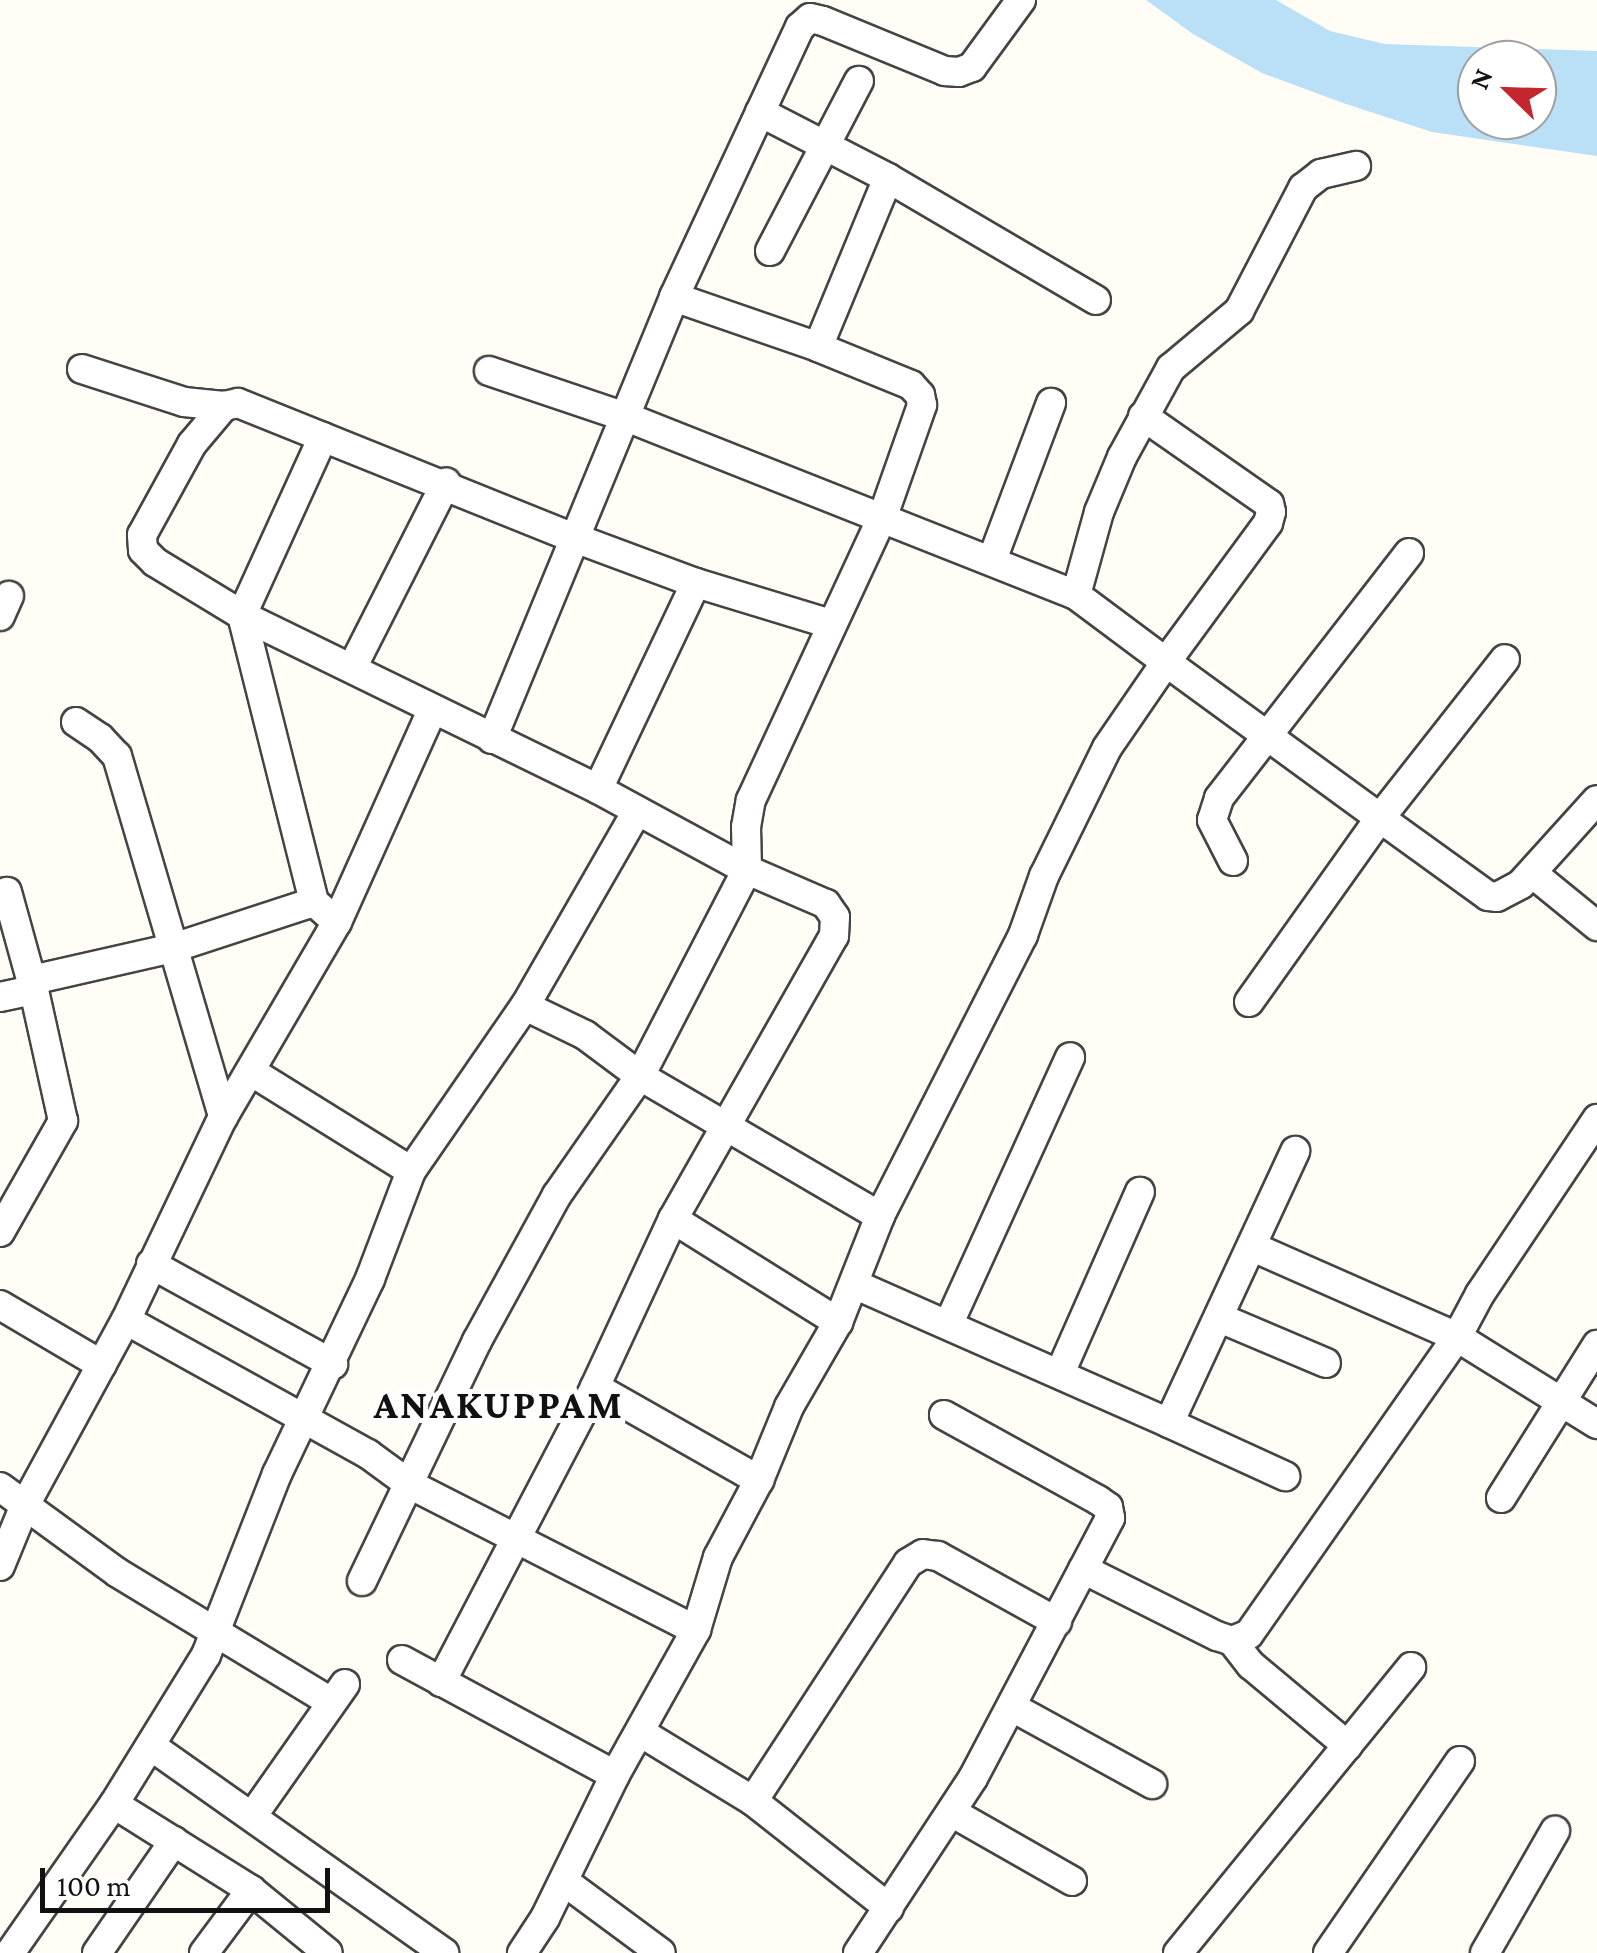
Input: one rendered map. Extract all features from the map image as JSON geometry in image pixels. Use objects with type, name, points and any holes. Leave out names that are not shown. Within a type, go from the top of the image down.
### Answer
[{"type":"street","points":[[492,739],[674,297],[800,27],[810,18],[944,72],[959,72],[972,67],[1020,0]]},
{"type":"street","points":[[770,252],[859,81]]},
{"type":"street","points":[[760,112],[888,178],[1096,300]]},
{"type":"street","points":[[1076,595],[1099,512],[1143,416],[1171,368],[1239,311],[1303,188],[1321,174],[1356,166]]},
{"type":"street","points":[[818,346],[888,178]]},
{"type":"street","points":[[362,1582],[477,1341],[557,1195],[640,1076],[747,870],[746,826],[751,800],[882,516],[922,405],[912,385],[818,346],[674,297]]},
{"type":"street","points":[[82,370],[184,402],[224,406],[238,403],[446,482],[572,537],[696,583],[831,624]]},
{"type":"street","points":[[489,371],[626,417],[1076,595],[1488,896],[1507,894],[1532,873],[1597,800]]},
{"type":"street","points":[[992,560],[1052,403]]},
{"type":"street","points":[[224,406],[173,471],[142,535],[143,550],[242,615],[432,712],[598,789],[747,870],[826,904],[835,917],[834,936],[673,1219],[595,1387],[441,1682]]},
{"type":"street","points":[[522,1953],[565,1882],[616,1775],[696,1630],[718,1557],[759,1480],[790,1407],[838,1322],[880,1216],[1022,934],[1044,876],[1107,748],[1271,512],[1269,504],[1143,416]]},
{"type":"street","points":[[323,436],[242,615],[314,902],[337,922]]},
{"type":"street","points":[[352,668],[446,482]]},
{"type":"street","points":[[1233,861],[1215,829],[1213,811],[1409,553]]},
{"type":"street","points":[[598,789],[696,583]]},
{"type":"street","points":[[1250,1002],[1380,818],[1505,658]]},
{"type":"street","points":[[0,1566],[25,1504],[126,1320],[222,1118],[337,922],[432,712]]},
{"type":"street","points":[[76,722],[100,738],[116,756],[222,1118]]},
{"type":"street","points":[[10,1953],[114,1804],[218,1630],[277,1474],[333,1364],[410,1170],[525,1006],[637,812]]},
{"type":"street","points":[[1532,873],[1597,926]]},
{"type":"street","points":[[0,1232],[63,1121],[33,984],[6,892]]},
{"type":"street","points":[[0,997],[33,984],[174,948],[314,902]]},
{"type":"street","points":[[525,1006],[585,1035],[640,1076],[880,1216]]},
{"type":"street","points":[[949,1323],[1070,1057]]},
{"type":"street","points":[[252,1072],[410,1170]]},
{"type":"street","points":[[1232,1641],[1249,1634],[1258,1623],[1457,1336],[1597,1119]]},
{"type":"street","points":[[1169,1423],[1295,1151]]},
{"type":"street","points":[[1060,1373],[1140,1192]]},
{"type":"street","points":[[673,1219],[838,1322]]},
{"type":"street","points":[[1252,1247],[1457,1336],[1562,1398],[1597,1424]]},
{"type":"street","points":[[151,1264],[333,1364]]},
{"type":"street","points":[[854,1284],[1286,1476]]},
{"type":"street","points":[[0,1305],[102,1365]]},
{"type":"street","points":[[1220,1318],[1326,1363]]},
{"type":"street","points":[[126,1320],[307,1419],[410,1484],[696,1630]]},
{"type":"street","points":[[1501,1498],[1597,1346]]},
{"type":"street","points":[[595,1387],[759,1480]]},
{"type":"street","points":[[858,1953],[953,1812],[1110,1518],[1108,1508],[944,1415]]},
{"type":"street","points":[[0,1487],[118,1573],[338,1693],[253,1815]]},
{"type":"street","points":[[753,1802],[908,1562],[923,1554],[938,1556],[1057,1622]]},
{"type":"street","points":[[1083,1569],[1232,1641],[1252,1665],[1348,1746]]},
{"type":"street","points":[[402,1660],[616,1775]]},
{"type":"street","points":[[1178,1953],[1412,1667]]},
{"type":"street","points":[[1012,1707],[1152,1784]]},
{"type":"street","points":[[640,1732],[753,1802],[888,1908]]},
{"type":"street","points":[[150,1746],[444,1953]]},
{"type":"street","points":[[1328,1953],[1460,1761]]},
{"type":"street","points":[[114,1804],[252,1890],[328,1953]]},
{"type":"street","points":[[953,1812],[1072,1881]]},
{"type":"street","points":[[1485,1953],[1555,1831]]},
{"type":"street","points":[[98,1953],[174,1841]]},
{"type":"street","points":[[565,1882],[662,1953]]},
{"type":"street","points":[[204,1953],[252,1890]]},
{"type":"water","points":[[1146,0],[1276,0],[1330,31],[1385,44],[1457,46],[1457,136],[1432,132],[1262,73],[1193,34]]},
{"type":"water","points":[[1557,50],[1597,51],[1597,156],[1487,140],[1557,140]]},
{"type":"district","name":"ANAKUPPAM","points":[[499,1405]]}]
